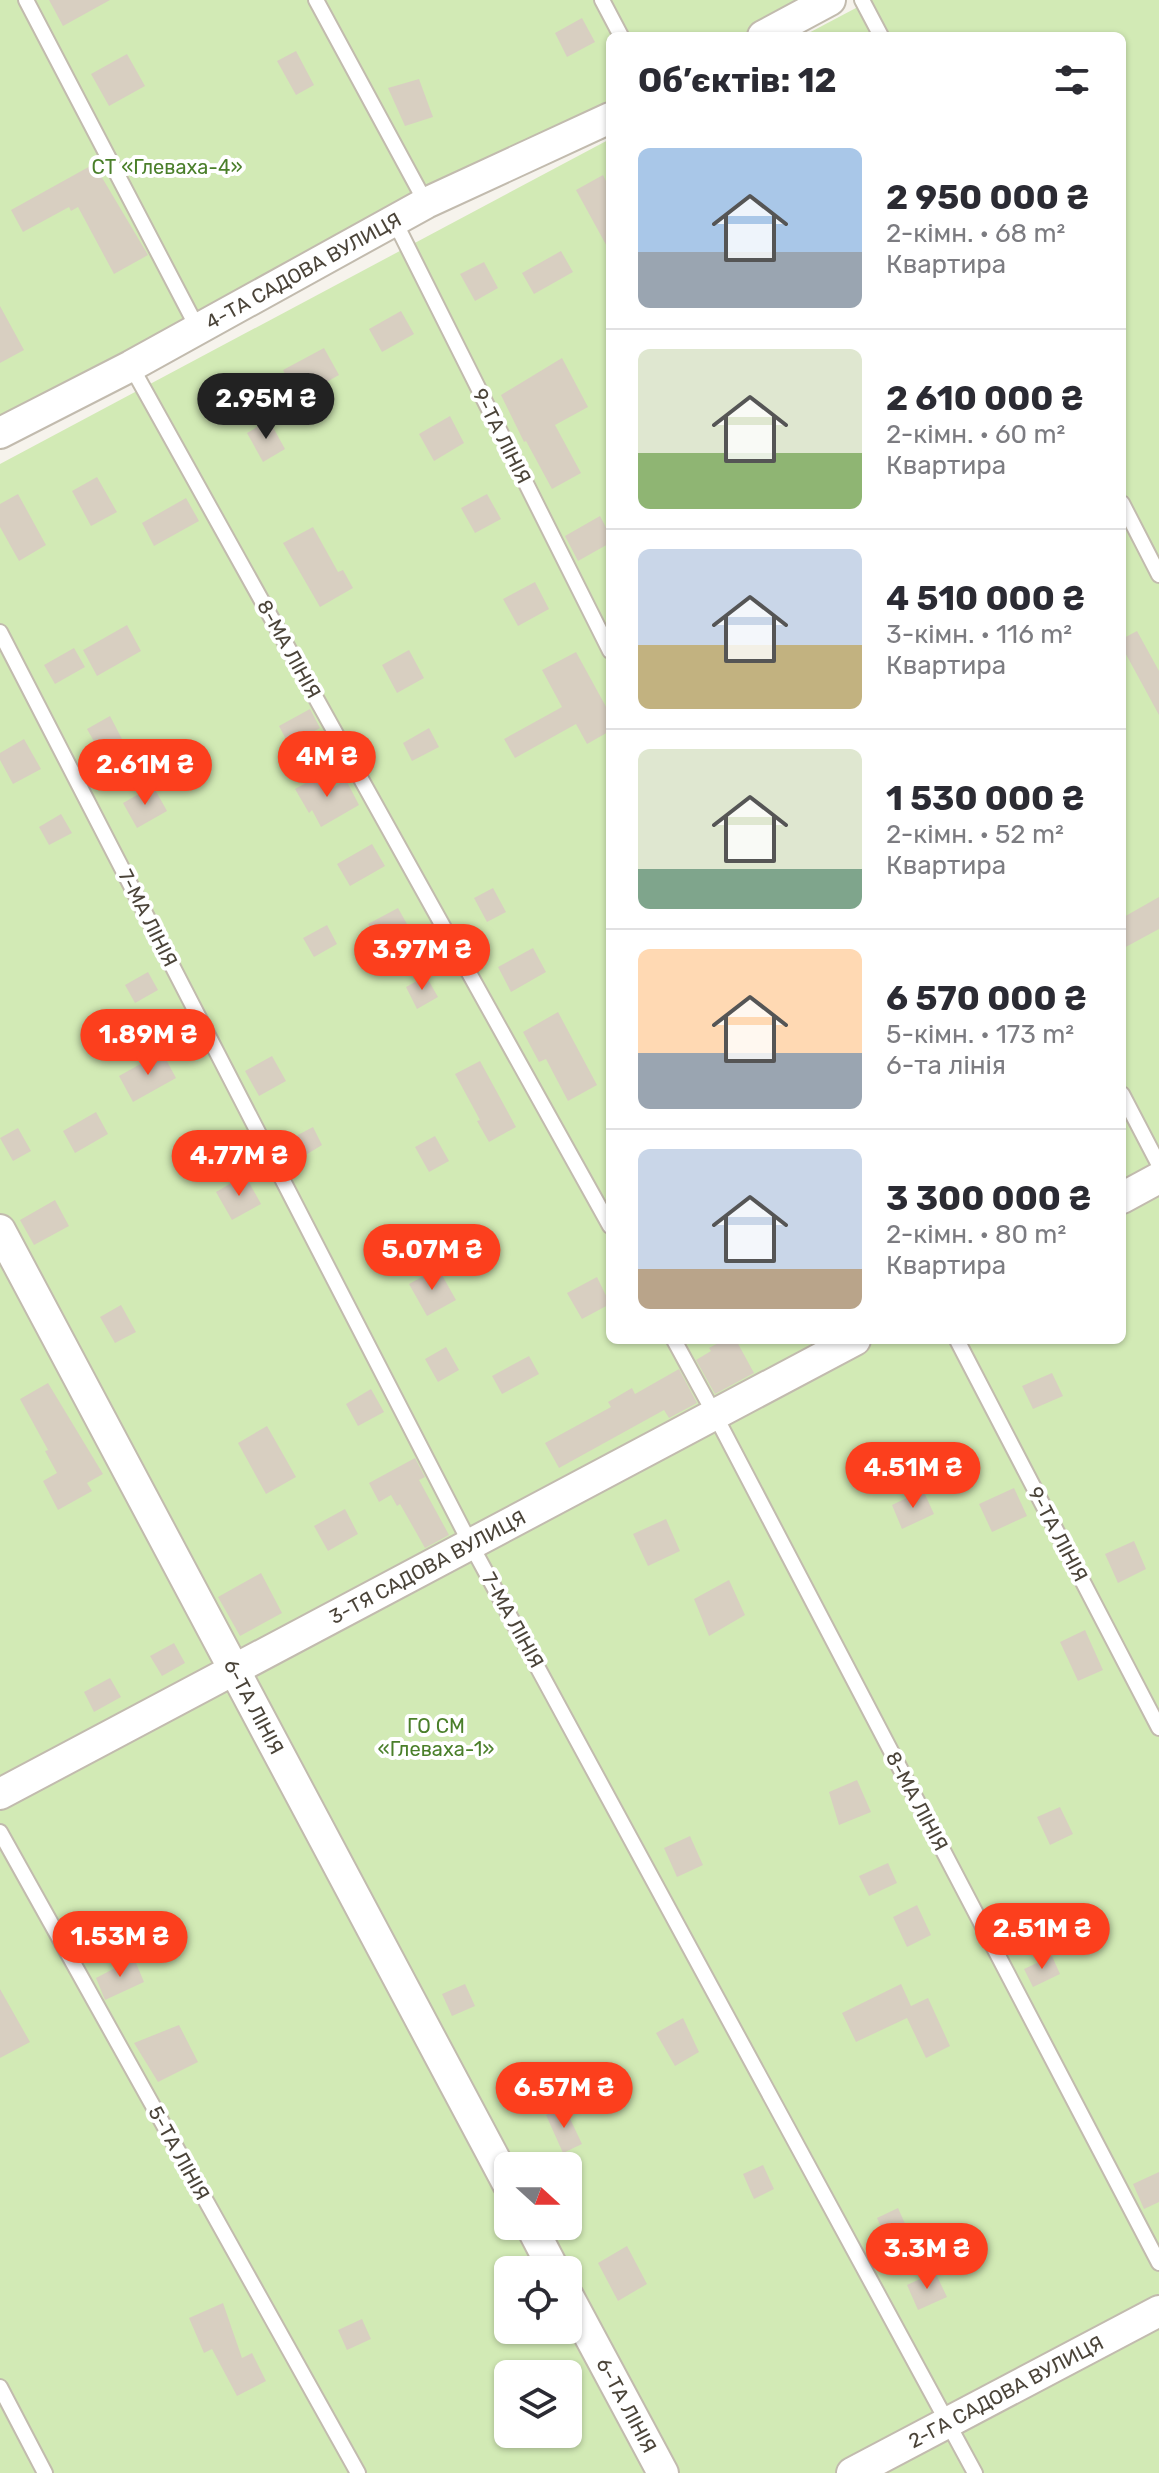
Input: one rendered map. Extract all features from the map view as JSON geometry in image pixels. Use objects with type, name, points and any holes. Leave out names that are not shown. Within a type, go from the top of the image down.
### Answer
[{"type":"street","points":[[770,32],[830,0]]},
{"type":"street","name":"4-ТА САДОВА ВУЛИЦЯ","points":[[0,433],[131,366],[426,203],[606,120]]},
{"type":"street","points":[[1126,1196],[1159,1178]]},
{"type":"street","name":"6-ТА ЛІНІЯ","points":[[0,1230],[494,2158]]},
{"type":"street","name":"3-ТЯ САДОВА ВУЛИЦЯ","points":[[0,1794],[848,1344]]},
{"type":"street","name":"2-ГА САДОВА ВУЛИЦЯ","points":[[852,2473],[1159,2311]]},
{"type":"street","name":"6-ТА ЛІНІЯ","points":[[582,2322],[663,2473]]},
{"type":"lane","points":[[26,0],[197,327]]},
{"type":"lane","points":[[316,0],[426,203]]},
{"type":"lane","points":[[602,0],[619,32]]},
{"type":"lane","points":[[862,0],[879,32]]},
{"type":"lane","name":"9-ТА ЛІНІЯ","points":[[394,220],[606,643]]},
{"type":"lane","name":"8-МА ЛІНІЯ","points":[[131,366],[606,1219]]},
{"type":"lane","points":[[1126,511],[1159,575]]},
{"type":"lane","name":"7-МА ЛІНІЯ","points":[[0,632],[470,1543],[975,2473]]},
{"type":"lane","points":[[1126,1102],[1159,1165]]},
{"type":"lane","name":"8-МА ЛІНІЯ","points":[[676,1344],[1159,2263]]},
{"type":"lane","name":"9-ТА ЛІНІЯ","points":[[959,1344],[1159,1728]]},
{"type":"lane","name":"5-ТА ЛІНІЯ","points":[[0,1832],[358,2473]]},
{"type":"lane","points":[[0,2387],[45,2473]]},
{"type":"green space","name":"СТ «Глеваха-4»","points":[[0,0],[844,0],[783,32],[606,32],[606,125],[0,444]]},
{"type":"green space","name":"ГО СМ «Глеваха-1»","points":[[871,0],[1159,0],[1159,2473],[0,2473],[0,464],[606,141],[606,1344],[1126,1344],[1126,32],[811,32]]},
{"type":"building","points":[[49,0],[110,0],[63,26]]},
{"type":"building","points":[[582,18],[595,42],[567,57],[555,33]]},
{"type":"building","points":[[296,51],[314,85],[296,95],[277,61]]},
{"type":"building","points":[[127,54],[145,86],[109,106],[91,74]]},
{"type":"building","points":[[419,79],[433,117],[405,126],[388,88]]},
{"type":"building","points":[[94,164],[148,255],[114,274],[78,207],[71,211],[69,207],[23,232],[11,210]]},
{"type":"building","points":[[603,175],[606,181],[606,245],[576,190]]},
{"type":"building","points":[[561,251],[573,272],[534,294],[522,273]]},
{"type":"building","points":[[484,262],[498,288],[475,301],[460,274]]},
{"type":"building","points":[[0,306],[24,350],[0,363]]},
{"type":"building","points":[[401,311],[414,334],[382,352],[369,329]]},
{"type":"building","points":[[324,348],[339,375],[298,398],[283,370]]},
{"type":"building","points":[[562,358],[588,407],[555,425],[581,473],[552,489],[501,395]]},
{"type":"building","points":[[450,416],[464,443],[434,461],[419,434]]},
{"type":"building","points":[[269,420],[285,449],[263,462],[247,433]]},
{"type":"building","points":[[97,477],[117,512],[91,526],[72,491]]},
{"type":"building","points":[[18,494],[46,545],[19,561],[0,527],[0,504]]},
{"type":"building","points":[[487,494],[501,519],[475,533],[461,508]]},
{"type":"building","points":[[186,498],[199,521],[154,546],[142,523]]},
{"type":"building","points":[[600,516],[606,527],[606,545],[578,561],[565,536]]},
{"type":"building","points":[[313,527],[338,572],[343,570],[353,588],[320,607],[283,543]]},
{"type":"building","points":[[535,582],[549,609],[518,626],[503,599]]},
{"type":"building","points":[[127,625],[141,651],[97,676],[83,650]]},
{"type":"building","points":[[1137,631],[1159,671],[1159,715],[1126,654],[1126,637]]},
{"type":"building","points":[[74,648],[85,667],[55,684],[44,665]]},
{"type":"building","points":[[409,650],[424,678],[397,693],[382,665]]},
{"type":"building","points":[[576,652],[606,707],[606,733],[587,744],[576,724],[515,758],[504,739],[562,707],[542,670]]},
{"type":"building","points":[[310,709],[320,728],[289,745],[279,726]]},
{"type":"building","points":[[110,716],[122,739],[100,752],[87,729]]},
{"type":"building","points":[[429,728],[439,747],[412,761],[403,743]]},
{"type":"building","points":[[24,739],[41,769],[13,784],[0,760],[0,753]]},
{"type":"building","points":[[326,772],[334,787],[346,780],[359,805],[321,827],[295,789]]},
{"type":"building","points":[[153,786],[167,811],[137,828],[123,803]]},
{"type":"building","points":[[61,814],[72,833],[49,845],[39,827]]},
{"type":"building","points":[[372,844],[385,866],[350,886],[337,864]]},
{"type":"building","points":[[493,888],[506,912],[487,922],[474,898]]},
{"type":"building","points":[[1159,897],[1159,929],[1126,947],[1126,916]]},
{"type":"building","points":[[398,908],[412,933],[382,949],[368,924]]},
{"type":"building","points":[[327,925],[337,944],[314,957],[303,938]]},
{"type":"building","points":[[533,948],[546,972],[511,992],[498,967]]},
{"type":"building","points":[[148,972],[158,990],[135,1003],[125,985]]},
{"type":"building","points":[[426,976],[438,997],[417,1009],[406,987]]},
{"type":"building","points":[[558,1012],[597,1085],[568,1101],[546,1059],[539,1062],[523,1032]]},
{"type":"building","points":[[162,1052],[176,1078],[133,1102],[119,1076]]},
{"type":"building","points":[[272,1056],[286,1081],[259,1096],[245,1071]]},
{"type":"building","points":[[480,1061],[516,1127],[489,1142],[455,1074]]},
{"type":"building","points":[[96,1112],[108,1134],[75,1153],[63,1131]]},
{"type":"building","points":[[313,1127],[322,1145],[304,1156],[294,1137]]},
{"type":"building","points":[[18,1128],[31,1151],[13,1161],[0,1138]]},
{"type":"building","points":[[435,1136],[449,1161],[429,1172],[415,1147]]},
{"type":"building","points":[[245,1175],[261,1204],[232,1220],[216,1192]]},
{"type":"building","points":[[55,1200],[69,1226],[34,1245],[20,1220]]},
{"type":"building","points":[[438,1268],[456,1300],[427,1316],[409,1284]]},
{"type":"building","points":[[597,1277],[606,1296],[606,1306],[582,1319],[567,1293]]},
{"type":"building","points":[[121,1305],[136,1332],[115,1343],[100,1317]]},
{"type":"building","points":[[716,1344],[738,1344],[754,1373],[715,1394],[696,1360],[711,1351],[709,1348]]},
{"type":"building","points":[[446,1347],[459,1370],[438,1382],[425,1359]]},
{"type":"building","points":[[529,1356],[539,1374],[502,1394],[492,1376]]},
{"type":"building","points":[[679,1369],[697,1403],[669,1418],[664,1410],[559,1468],[545,1443],[611,1407],[608,1402],[632,1388],[635,1394]]},
{"type":"building","points":[[1052,1373],[1063,1396],[1033,1409],[1022,1386]]},
{"type":"building","points":[[48,1383],[103,1474],[87,1483],[92,1491],[58,1510],[43,1481],[57,1473],[20,1399]]},
{"type":"building","points":[[371,1389],[384,1412],[358,1426],[346,1404]]},
{"type":"building","points":[[267,1426],[296,1477],[266,1494],[238,1443]]},
{"type":"building","points":[[415,1458],[425,1477],[419,1480],[449,1535],[425,1548],[400,1504],[397,1506],[391,1495],[379,1502],[369,1483]]},
{"type":"building","points":[[1014,1488],[1027,1516],[992,1532],[979,1504]]},
{"type":"building","points":[[923,1490],[934,1514],[902,1529],[892,1505]]},
{"type":"building","points":[[345,1509],[358,1534],[328,1551],[314,1526]]},
{"type":"building","points":[[666,1519],[680,1551],[648,1566],[633,1534]]},
{"type":"building","points":[[1134,1541],[1146,1569],[1118,1583],[1105,1554]]},
{"type":"building","points":[[261,1573],[282,1613],[240,1636],[218,1597]]},
{"type":"building","points":[[729,1580],[745,1615],[709,1636],[694,1599]]},
{"type":"building","points":[[1085,1630],[1103,1670],[1078,1681],[1060,1642]]},
{"type":"building","points":[[174,1643],[185,1663],[162,1676],[150,1656]]},
{"type":"building","points":[[110,1678],[121,1697],[94,1712],[84,1692]]},
{"type":"building","points":[[857,1780],[871,1812],[839,1825],[829,1792]]},
{"type":"building","points":[[1060,1807],[1073,1834],[1050,1845],[1037,1817]]},
{"type":"building","points":[[690,1836],[703,1865],[677,1877],[664,1848]]},
{"type":"building","points":[[888,1863],[897,1883],[869,1896],[859,1876]]},
{"type":"building","points":[[917,1905],[931,1935],[907,1947],[893,1917]]},
{"type":"building","points":[[1052,1956],[1060,1974],[1033,1987],[1024,1969]]},
{"type":"building","points":[[134,1958],[144,1982],[105,2000],[96,1978]]},
{"type":"building","points":[[465,1984],[475,2006],[452,2016],[442,1994]]},
{"type":"building","points":[[901,1984],[911,2006],[928,1998],[950,2046],[926,2058],[907,2018],[856,2042],[842,2013]]},
{"type":"building","points":[[0,1989],[30,2042],[0,2058]]},
{"type":"building","points":[[683,2018],[699,2052],[675,2066],[656,2033]]},
{"type":"building","points":[[179,2025],[198,2062],[158,2082],[134,2043]]},
{"type":"building","points":[[564,2106],[582,2144],[563,2152],[546,2115]]},
{"type":"building","points":[[763,2165],[774,2189],[754,2199],[743,2174]]},
{"type":"building","points":[[1159,2172],[1159,2202],[1144,2209],[1133,2184]]},
{"type":"building","points":[[898,2208],[911,2237],[890,2247],[877,2218]]},
{"type":"building","points":[[627,2246],[647,2284],[618,2301],[598,2263]]},
{"type":"building","points":[[935,2272],[947,2297],[918,2310],[907,2285]]},
{"type":"building","points":[[223,2303],[242,2358],[252,2353],[266,2381],[237,2396],[212,2349],[204,2353],[189,2318]]},
{"type":"building","points":[[362,2319],[371,2339],[347,2350],[338,2330]]}]
